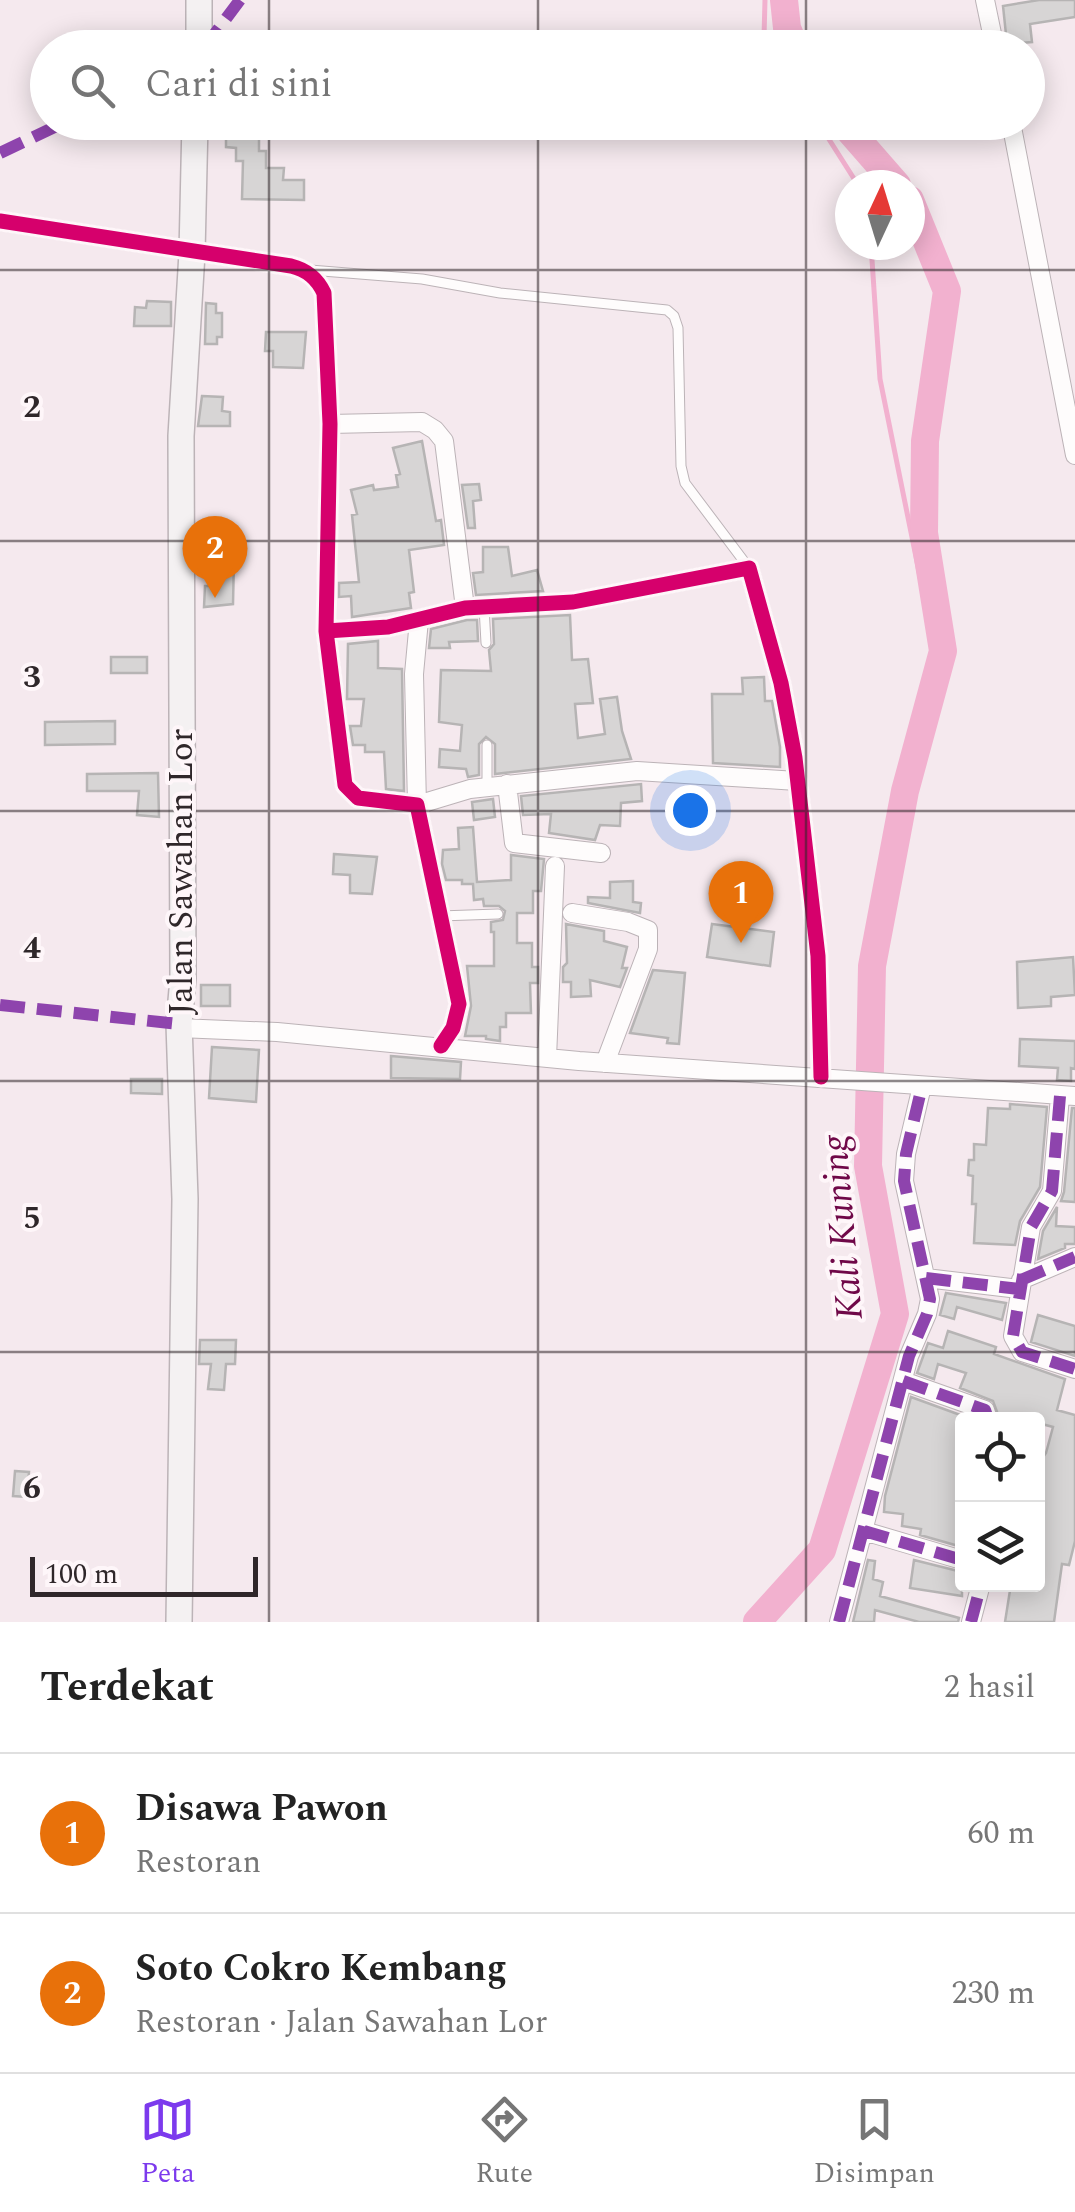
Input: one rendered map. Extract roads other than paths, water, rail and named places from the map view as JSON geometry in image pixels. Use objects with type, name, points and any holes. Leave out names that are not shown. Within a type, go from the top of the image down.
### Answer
[{"type":"main road","points":[[199,0],[199,30]]},
{"type":"main road","name":"Jalan Sawahan Lor","points":[[179,1622],[185,1200],[180,1028],[181,436],[195,140]]},
{"type":"street","points":[[985,0],[991,30]]},
{"type":"street","points":[[1014,140],[1075,456]]},
{"type":"street","points":[[0,221],[302,269],[324,293],[330,424],[326,630],[346,785],[358,798],[417,805],[507,784],[637,771],[797,780]]},
{"type":"street","points":[[330,424],[410,420],[435,430],[444,442],[475,608]]},
{"type":"street","points":[[326,630],[388,627],[475,608],[574,602],[749,568],[781,683],[797,780],[818,956],[821,1076]]},
{"type":"street","points":[[420,620],[414,674],[417,805],[459,1004],[458,1017],[441,1046]]},
{"type":"street","points":[[507,784],[514,843],[601,852]]},
{"type":"street","points":[[547,1058],[556,866]]},
{"type":"street","points":[[572,913],[628,922],[648,930],[648,950],[605,1063]]},
{"type":"street","points":[[180,1028],[277,1032],[605,1063],[1068,1096],[1052,1192],[1032,1227],[1014,1336],[1017,1348],[1075,1369]]},
{"type":"street","points":[[839,1622],[902,1381],[930,1299],[906,1205],[904,1181],[906,1154],[922,1086]]},
{"type":"street","points":[[926,1278],[1020,1284],[1075,1257]]},
{"type":"street","points":[[902,1381],[986,1412]]},
{"type":"street","points":[[864,1531],[955,1558]]},
{"type":"street","points":[[971,1622],[979,1592]]},
{"type":"lane","points":[[302,269],[422,279],[500,292],[667,310],[678,328],[681,466],[685,483],[749,568]]},
{"type":"lane","points":[[475,608],[486,643]]},
{"type":"lane","points":[[486,745],[488,787]]},
{"type":"lane","points":[[440,916],[498,914]]},
{"type":"waterway","points":[[764,30],[765,0]]},
{"type":"waterway","points":[[784,0],[788,30]]},
{"type":"waterway","points":[[829,140],[848,170]]},
{"type":"waterway","points":[[858,140],[884,170]]},
{"type":"waterway","name":"Kali Kuning","points":[[757,1622],[822,1550],[895,1314],[868,1166],[872,966],[905,791],[943,651],[924,533],[925,441],[947,291],[925,237]]},
{"type":"waterway","points":[[872,260],[880,379],[935,651],[933,663]]},
{"type":"place","name":"Soto Cokro Kembang","points":[[215,598]]},
{"type":"place","name":"Disawa Pawon","points":[[741,943]]}]
